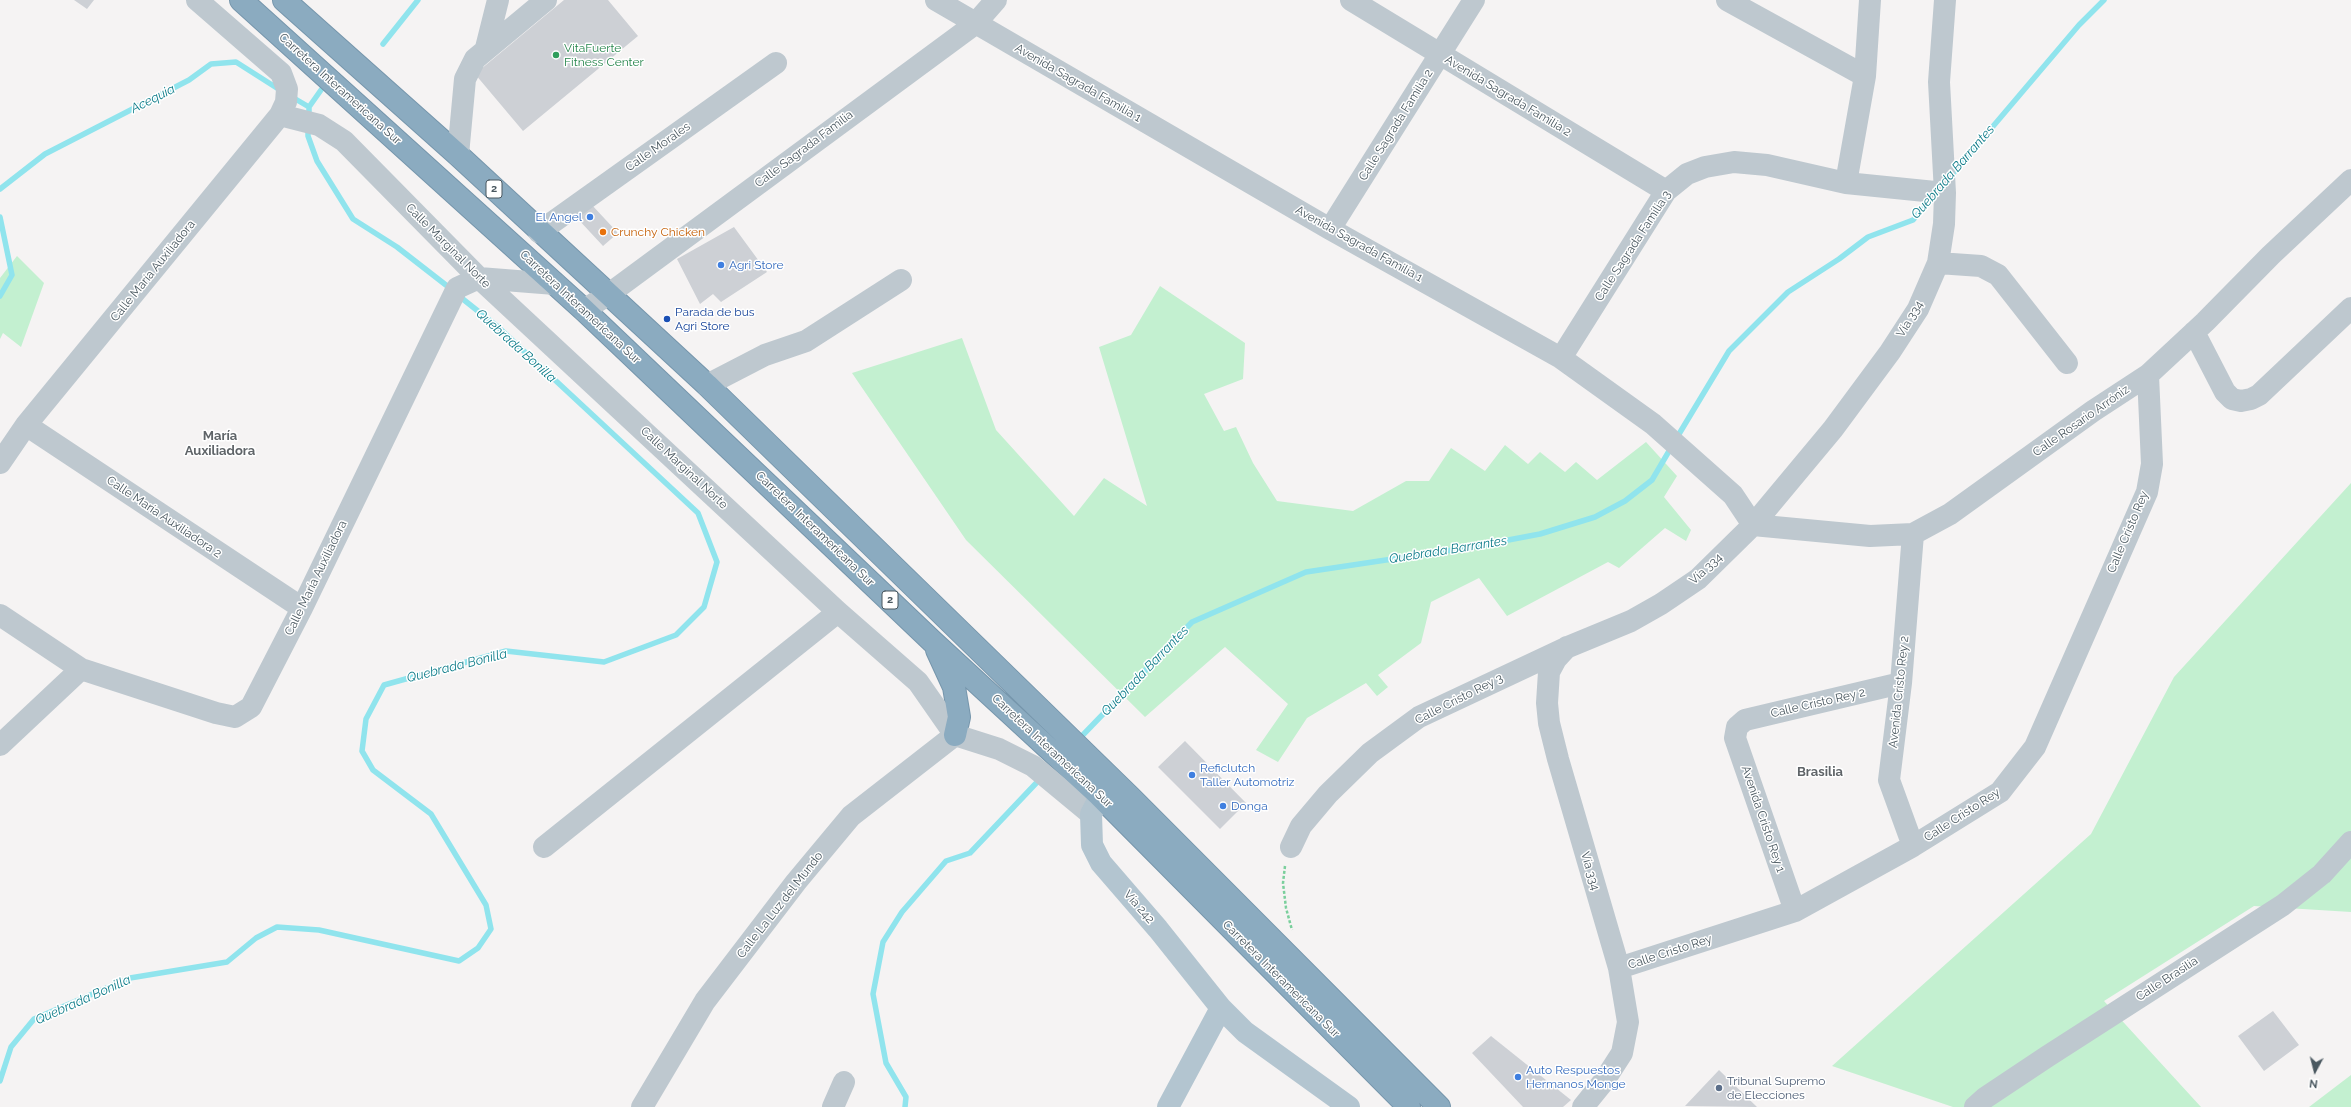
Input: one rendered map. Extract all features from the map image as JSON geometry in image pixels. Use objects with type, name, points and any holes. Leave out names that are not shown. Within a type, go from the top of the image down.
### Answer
[{"type":"highway","name":"Carretera Interamericana Sur","points":[[241,0],[359,105],[584,310],[933,642],[1095,804],[1409,1107]]},
{"type":"highway","name":"Carretera Interamericana Sur","points":[[284,0],[379,83],[707,385],[1130,797],[1439,1107]]},
{"type":"highway","points":[[933,642],[954,687],[959,717],[955,735]]},
{"type":"main road","points":[[1095,804],[1108,790],[1130,797]]},
{"type":"main road","name":"Vía 242","points":[[1095,804],[1092,845],[1101,863],[1158,929],[1221,1008],[1245,1032],[1349,1107]]},
{"type":"main road","points":[[1168,1107],[1221,1008]]},
{"type":"street","name":"Calle María Auxiliadora","points":[[0,463],[26,425],[280,115],[286,102],[287,89],[281,73],[197,0]]},
{"type":"street","points":[[486,48],[498,0]]},
{"type":"street","points":[[458,155],[466,79],[475,59],[486,48],[546,0]]},
{"type":"street","name":"Avenida Sagrada Familia 1","points":[[936,0],[1330,229],[1561,358],[1652,424],[1733,495],[1753,525]]},
{"type":"street","name":"Calle Sagrada Familia","points":[[584,310],[609,294],[975,24],[996,0]]},
{"type":"street","name":"Avenida Sagrada Familia 2","points":[[1350,0],[1666,191]]},
{"type":"street","name":"Calle Sagrada Familia 2","points":[[1330,229],[1474,0]]},
{"type":"street","points":[[1727,0],[1865,76]]},
{"type":"street","points":[[1846,183],[1865,76],[1870,0]]},
{"type":"street","name":"Vía 334","points":[[1583,1107],[1614,1067],[1622,1053],[1626,1040],[1628,1022],[1619,968],[1566,788],[1549,723],[1547,695],[1549,672],[1556,659],[1568,647],[1631,621],[1661,604],[1698,579],[1753,525],[1833,429],[1890,352],[1918,309],[1938,263],[1944,224],[1945,193],[1939,82],[1945,0]]},
{"type":"street","name":"Calle Morales","points":[[540,232],[776,63]]},
{"type":"street","name":"Calle Marginal Norte","points":[[280,115],[319,125],[344,141],[479,278],[838,612],[918,682],[955,735]]},
{"type":"street","name":"Calle Sagrada Familia 3","points":[[1561,358],[1666,191],[1687,174],[1705,167],[1734,162],[1767,165],[1846,183],[1945,193]]},
{"type":"street","name":"Calle Rosario Arróniz","points":[[1753,525],[1870,536],[1913,534],[1950,514],[2093,411],[2148,375],[2351,180]]},
{"type":"street","points":[[1938,263],[1981,266],[1998,275],[2067,363]]},
{"type":"street","name":"Calle María Auxiliadora","points":[[0,615],[81,669],[216,713],[235,717],[251,707],[302,608],[453,297],[479,278],[555,284]]},
{"type":"street","points":[[707,385],[765,355],[806,341],[900,280]]},
{"type":"street","points":[[2194,332],[2225,392],[2232,399],[2241,401],[2251,399],[2259,395],[2351,308]]},
{"type":"street","name":"Calle Cristo Rey","points":[[1619,968],[1795,911],[1913,846],[2000,792],[2035,747],[2147,492],[2152,464],[2148,375]]},
{"type":"street","name":"Calle María Auxiliadora 2","points":[[26,425],[302,608]]},
{"type":"street","name":"Avenida Cristo Rey 2","points":[[1913,534],[1901,683],[1890,780],[1913,846]]},
{"type":"street","points":[[544,847],[838,612]]},
{"type":"street","name":"Calle Cristo Rey 3","points":[[1291,848],[1301,826],[1328,794],[1370,753],[1419,717],[1568,647]]},
{"type":"street","points":[[0,745],[81,669]]},
{"type":"street","name":"Calle Cristo Rey 2","points":[[1737,727],[1745,720],[1901,683]]},
{"type":"street","name":"Avenida Cristo Rey 1","points":[[1737,727],[1735,738],[1795,911]]},
{"type":"street","points":[[955,735],[999,749],[1033,766],[1095,804]]},
{"type":"street","name":"Calle La Luz del Mundo","points":[[642,1107],[705,1001],[796,882],[851,816],[955,735]]},
{"type":"street","name":"Calle Brasilia","points":[[1975,1107],[1985,1098],[2048,1056],[2283,905],[2322,874],[2351,842]]},
{"type":"street","points":[[833,1107],[844,1082]]},
{"type":"path","points":[[1291,848],[1285,864],[1283,883],[1286,908],[1295,938]]},
{"type":"green space","points":[[17,256],[44,283],[21,347],[3,333],[0,339],[0,278]]},
{"type":"green space","points":[[1160,286],[1245,343],[1243,379],[1204,394],[1224,431],[1236,427],[1253,463],[1277,501],[1353,511],[1406,481],[1429,481],[1451,448],[1485,471],[1505,445],[1528,464],[1540,452],[1565,472],[1576,462],[1597,480],[1646,442],[1677,476],[1664,497],[1691,530],[1686,541],[1665,528],[1619,568],[1608,562],[1507,616],[1479,578],[1431,602],[1421,643],[1378,675],[1388,687],[1377,696],[1366,683],[1307,718],[1278,762],[1256,750],[1288,704],[1225,647],[1145,717],[966,540],[852,373],[962,338],[996,430],[1074,516],[1104,478],[1147,506],[1099,347],[1131,335]]},
{"type":"green space","points":[[2351,483],[2351,912],[2254,906],[2104,1001],[2201,1107],[1953,1107],[1832,1066],[2091,834],[2174,677]]},
{"type":"green space","points":[[2351,1075],[2351,1107],[2309,1107]]},
{"type":"building","points":[[74,0],[94,0],[87,9]]},
{"type":"building","name":"VitaFuerte Fitness Center","points":[[564,0],[608,0],[638,36],[523,131],[475,74]]},
{"type":"building","points":[[591,204],[618,233],[603,246],[577,218]]},
{"type":"building","name":"Agri Store","points":[[734,227],[767,272],[721,302],[713,294],[700,304],[677,259]]},
{"type":"building","name":"Reficlutch Taller Automotriz","points":[[1185,741],[1246,803],[1220,829],[1158,767]]},
{"type":"building","points":[[2273,1011],[2299,1045],[2264,1071],[2238,1036]]},
{"type":"building","name":"Auto Respuestos Hermanos Monge","points":[[1491,1036],[1571,1100],[1563,1107],[1523,1107],[1472,1053]]},
{"type":"building","name":"Tribunal Supremo de Elecciones","points":[[1719,1070],[1757,1107],[1685,1106]]},
{"type":"waterway","name":"Quebrada Bonilla","points":[[383,44],[418,0]]},
{"type":"waterway","name":"Quebrada Barrantes","points":[[1950,177],[2079,25],[2104,0]]},
{"type":"waterway","name":"Acequia","points":[[0,189],[45,154],[189,80],[211,64],[236,62],[280,90]]},
{"type":"waterway","name":"Quebrada Bonilla","points":[[309,117],[309,107],[321,90]]},
{"type":"waterway","name":"Acequia","points":[[292,97],[309,107]]},
{"type":"waterway","name":"Quebrada Bonilla","points":[[308,128],[308,136],[317,161],[353,219],[397,247],[451,289]]},
{"type":"waterway","name":"Quebrada Barrantes","points":[[1676,439],[1729,351],[1788,292],[1839,259],[1868,237],[1913,220],[1933,197]]},
{"type":"waterway","name":"Acequia","points":[[0,217],[12,275],[0,296]]},
{"type":"waterway","name":"Quebrada Bonilla","points":[[0,1081],[11,1047],[34,1019],[130,978],[227,962],[256,938],[277,927],[319,930],[459,961],[478,948],[491,929],[486,905],[431,814],[373,770],[362,751],[366,719],[384,685],[506,651],[604,662],[676,635],[704,607],[717,562],[698,513],[498,327],[459,296]]},
{"type":"waterway","name":"Quebrada Barrantes","points":[[1078,740],[1192,622],[1306,572],[1466,548],[1540,534],[1595,517],[1625,501],[1652,480],[1672,446]]},
{"type":"waterway","name":"Quebrada Barrantes","points":[[905,1107],[906,1097],[886,1063],[873,994],[883,942],[902,912],[946,861],[970,853],[1041,778]]},
{"type":"place","name":"VitaFuerte Fitness Center","points":[[556,55]]},
{"type":"place","name":"El Angel","points":[[590,217]]},
{"type":"place","name":"Crunchy Chicken","points":[[603,232]]},
{"type":"place","name":"Agri Store","points":[[721,265]]},
{"type":"place","name":"Parada de bus Agri Store","points":[[667,319]]},
{"type":"place","name":"Reficlutch Taller Automotriz","points":[[1192,775]]},
{"type":"place","name":"Donga","points":[[1223,806]]},
{"type":"place","name":"Auto Respuestos Hermanos Monge","points":[[1518,1077]]},
{"type":"place","name":"Tribunal Supremo de Elecciones","points":[[1719,1088]]},
{"type":"district","name":"María Auxiliadora","points":[[220,444]]},
{"type":"district","name":"Brasilia","points":[[1820,772]]}]
